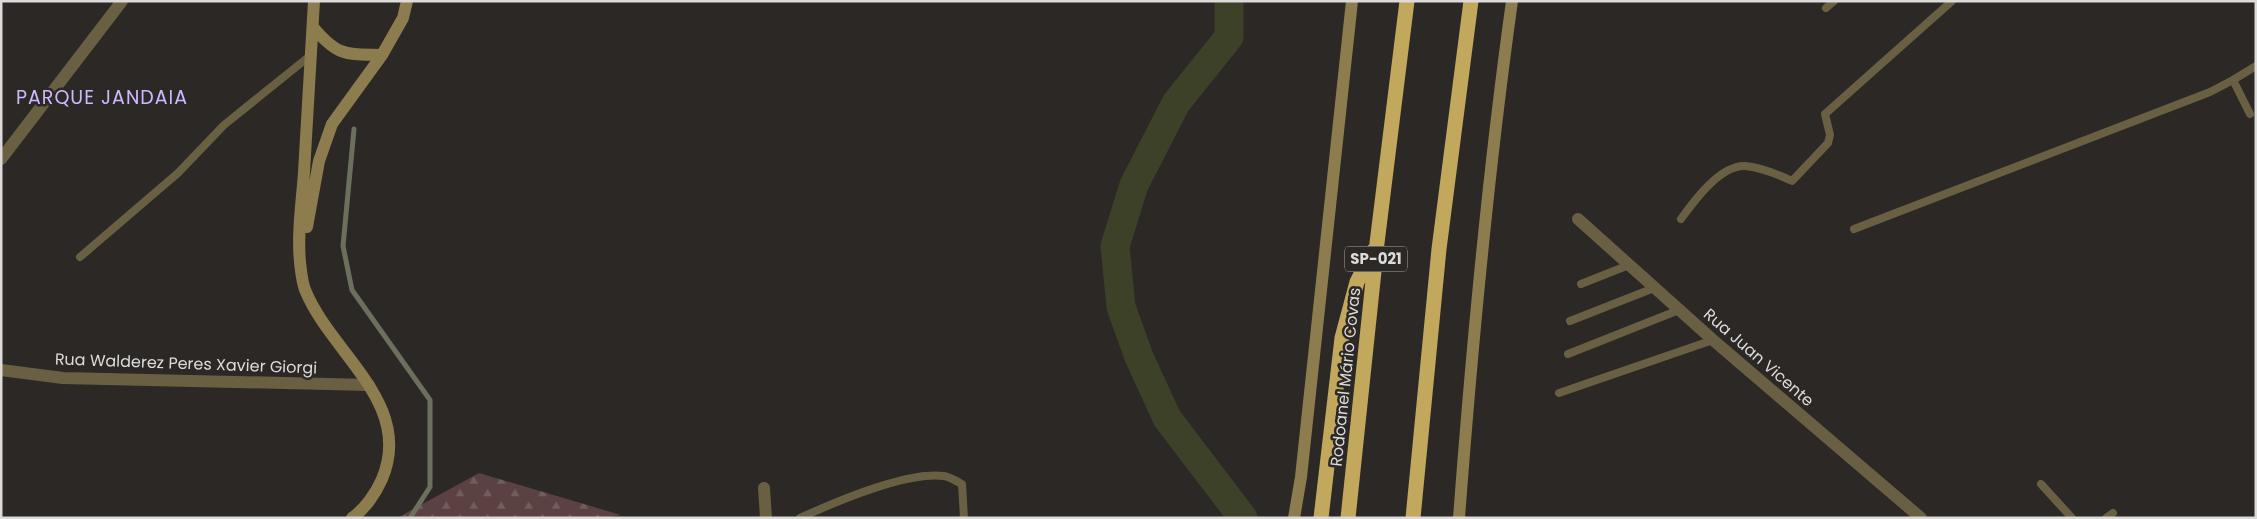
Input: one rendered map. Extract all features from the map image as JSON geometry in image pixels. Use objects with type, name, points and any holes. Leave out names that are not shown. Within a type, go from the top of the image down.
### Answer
[{"type":"highway","name":"Rodoanel Mário Covas","points":[[1348,518],[1407,1]]},
{"type":"highway","points":[[1413,518],[1438,249],[1471,1]]},
{"type":"highway","points":[[1321,518],[1342,338],[1358,282],[1378,243]]},
{"type":"main road","points":[[314,1],[300,222],[300,261],[305,291],[327,329],[369,385],[386,419],[390,439],[386,469],[377,489],[352,518]]},
{"type":"main road","points":[[300,261],[318,162],[332,124],[382,55],[403,18],[407,1]]},
{"type":"main road","points":[[1294,518],[1301,477],[1352,1]]},
{"type":"main road","points":[[1459,518],[1472,345],[1495,123],[1512,1]]},
{"type":"main road","points":[[312,27],[324,41],[344,54],[382,55]]},
{"type":"street","points":[[1,159],[122,1]]},
{"type":"street","name":"Rua Juan Vicente","points":[[1578,219],[1713,340],[1921,518]]},
{"type":"street","name":"Rua Walderez Peres Xavier Giorgi","points":[[1,370],[63,378],[369,385]]},
{"type":"street","points":[[764,488],[766,518]]},
{"type":"lane","points":[[1826,8],[1834,1]]},
{"type":"lane","points":[[1681,219],[1704,190],[1727,170],[1743,166],[1771,171],[1792,181],[1828,143],[1830,134],[1825,114],[1952,1]]},
{"type":"lane","points":[[80,257],[178,173],[224,125],[311,56]]},
{"type":"lane","points":[[1854,229],[2188,100],[2233,80],[2256,66]]},
{"type":"lane","points":[[2233,80],[2250,114]]},
{"type":"lane","points":[[1581,284],[1629,265]]},
{"type":"lane","points":[[1570,321],[1654,288]]},
{"type":"lane","points":[[1568,354],[1679,310]]},
{"type":"lane","points":[[1559,393],[1713,340]]},
{"type":"lane","points":[[800,518],[830,504],[877,487],[916,478],[945,476],[962,484],[964,518]]},
{"type":"lane","points":[[2041,484],[2072,518]]},
{"type":"green space","points":[[479,473],[621,515],[604,518],[397,518]]},
{"type":"waterway","points":[[1229,1],[1229,37],[1176,103],[1134,185],[1115,246],[1121,307],[1139,357],[1167,418],[1243,518]]},
{"type":"waterway","points":[[354,129],[343,246],[352,290],[430,400],[430,487],[410,518]]},
{"type":"district","name":"PARQUE JANDAIA","points":[[102,97]]}]
